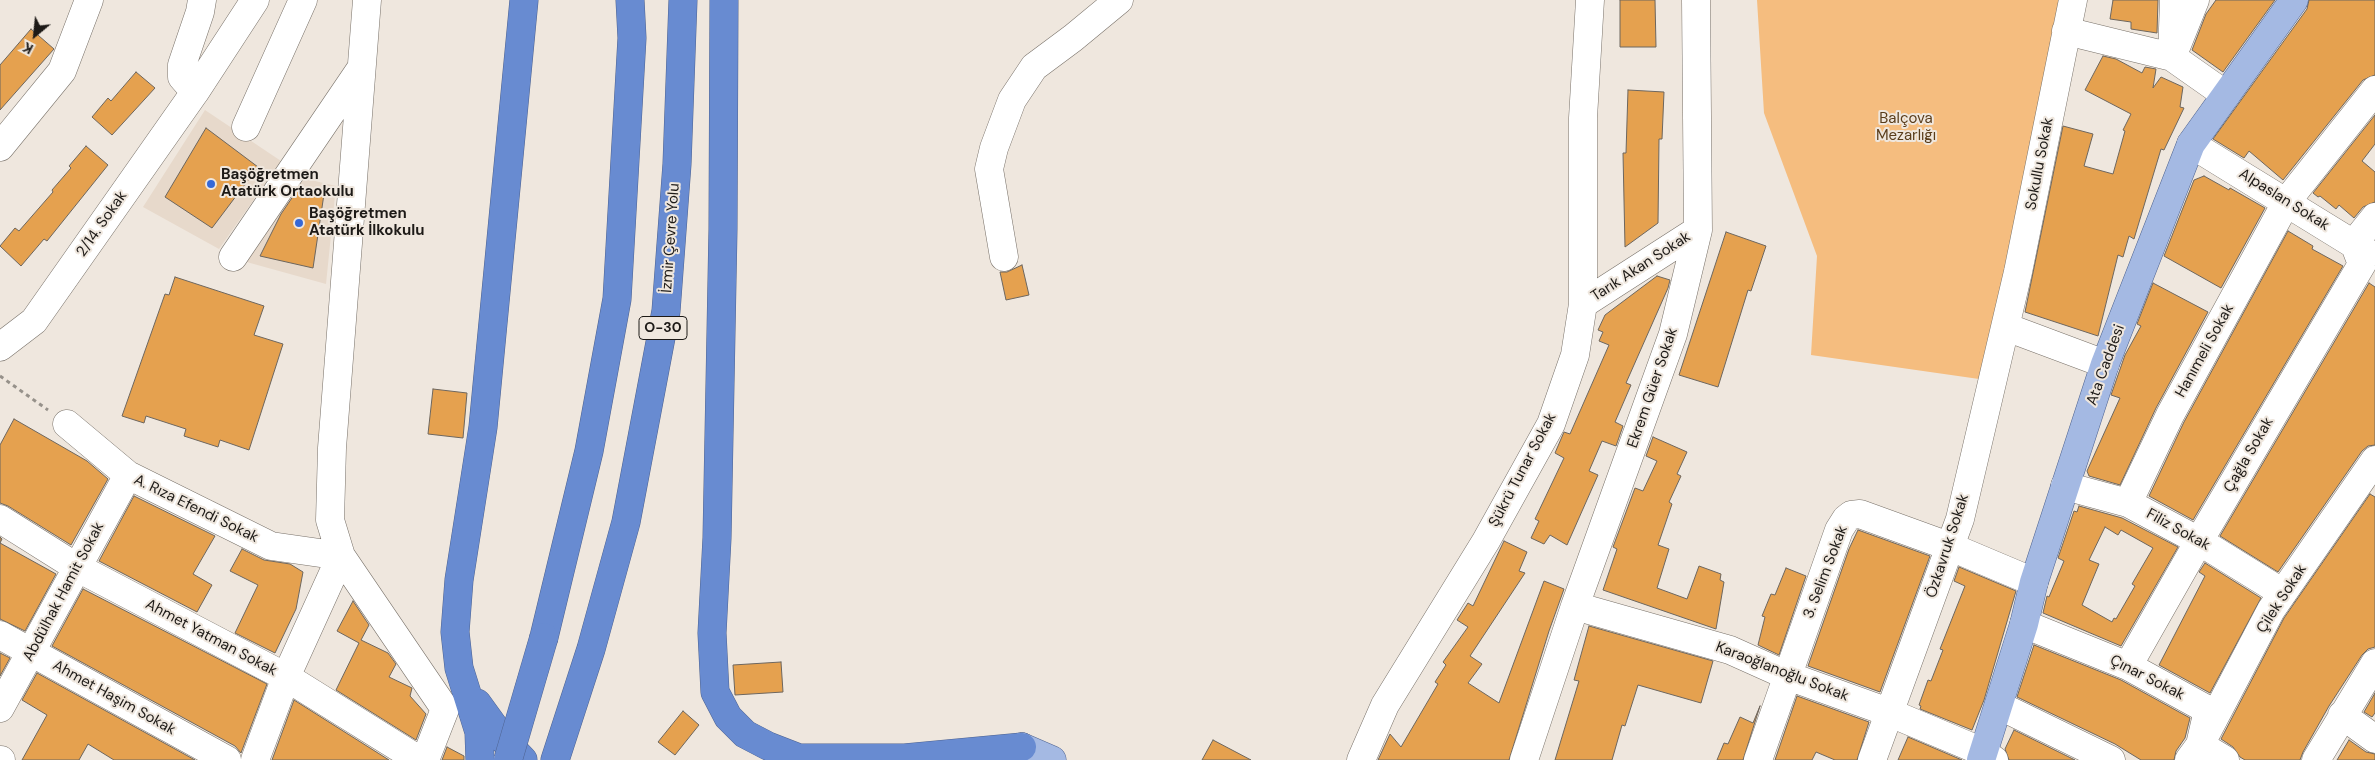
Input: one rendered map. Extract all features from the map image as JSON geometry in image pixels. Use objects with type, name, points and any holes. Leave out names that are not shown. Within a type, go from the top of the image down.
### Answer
[{"type":"highway","points":[[480,760],[479,732],[459,668],[455,632],[460,580],[483,427],[524,0]]},
{"type":"highway","points":[[508,760],[544,637],[589,451],[618,299],[632,38],[630,0]]},
{"type":"highway","name":"İzmir Çevre Yolu","points":[[555,760],[591,648],[626,522],[666,311],[677,164],[683,0]]},
{"type":"highway","points":[[724,0],[723,229],[717,538],[712,634],[715,692],[728,717],[745,734],[768,746],[799,758],[905,758],[1014,753]]},
{"type":"highway","points":[[466,687],[503,739],[523,760]]},
{"type":"main road","name":"Ata Caddesi","points":[[1986,758],[2034,582],[2105,364],[2191,144],[2294,0]]},
{"type":"main road","points":[[1014,753],[1052,760]]},
{"type":"street","points":[[0,147],[62,71],[89,0]]},
{"type":"street","points":[[195,92],[182,77],[182,65],[200,12],[202,0]]},
{"type":"street","name":"2/14. Sokak","points":[[0,347],[34,321],[195,92],[254,0]]},
{"type":"street","points":[[246,127],[303,0]]},
{"type":"street","points":[[367,0],[332,448],[330,520],[341,556],[445,709],[425,760]]},
{"type":"street","points":[[1004,257],[988,169],[1012,100],[1034,66],[1119,0]]},
{"type":"street","name":"Şükrü Tunar Sokak","points":[[1360,760],[1385,705],[1486,541],[1550,424],[1575,355],[1583,304],[1583,118],[1590,0]]},
{"type":"street","name":"Ekrem Güer Sokak","points":[[1524,760],[1575,606],[1673,334],[1698,230],[1696,0]]},
{"type":"street","name":"Sokullu Sokak","points":[[2006,327],[2073,0]]},
{"type":"street","points":[[2172,58],[2174,0]]},
{"type":"street","points":[[2172,58],[2195,0]]},
{"type":"street","points":[[2066,32],[2172,58],[2226,95]]},
{"type":"street","points":[[233,257],[361,67]]},
{"type":"street","name":"Hanımeli Sokak","points":[[2128,503],[2170,415],[2287,201],[2375,90]]},
{"type":"street","name":"Alpaslan Sokak","points":[[2191,144],[2287,201],[2365,251]]},
{"type":"street","points":[[2365,251],[2375,217]]},
{"type":"street","name":"Tarık Akan Sokak","points":[[1583,304],[1698,230]]},
{"type":"street","name":"Çağla Sokak","points":[[2128,666],[2199,541],[2362,264],[2365,251]]},
{"type":"street","points":[[2006,327],[2105,364]]},
{"type":"street","name":"Özkavruk Sokak","points":[[1872,760],[1960,519],[2006,327]]},
{"type":"street","name":"A. Rıza Efendi Sokak","points":[[67,424],[128,476],[270,546],[341,556]]},
{"type":"street","name":"Çilek Sokak","points":[[2194,752],[2271,610],[2372,473]]},
{"type":"street","name":"Abdülhak Hamit Sokak","points":[[0,708],[128,476]]},
{"type":"street","name":"Filiz Sokak","points":[[2065,486],[2128,503],[2199,541],[2284,593]]},
{"type":"street","name":"3. Selim Sokak","points":[[1758,760],[1839,530],[1846,519],[1860,514],[1951,547],[2034,582]]},
{"type":"street","name":"Ahmet Yatman Sokak","points":[[0,519],[78,568],[286,677],[419,760]]},
{"type":"street","points":[[255,760],[286,677],[341,556]]},
{"type":"street","name":"Karaoğlanoğlu Sokak","points":[[1575,606],[1730,650],[1788,676],[1888,712],[1986,758]]},
{"type":"street","name":"Çınar Sokak","points":[[2024,624],[2128,666],[2208,710],[2194,752]]},
{"type":"street","name":"Ahmet Haşim Sokak","points":[[0,635],[228,760]]},
{"type":"street","points":[[2316,760],[2342,714],[2375,663]]},
{"type":"street","points":[[2000,706],[2111,760]]},
{"type":"street","points":[[2342,714],[2375,738]]},
{"type":"street","points":[[2194,752],[2225,760]]},
{"type":"path","points":[[0,376],[67,424]]},
{"type":"shaded area","name":"Başöğretmen Atatürk Ortaokulu","points":[[205,110],[281,161],[219,249],[143,207]]},
{"type":"shaded area","name":"Başöğretmen Atatürk İlkokulu","points":[[294,176],[336,186],[326,284],[243,261]]},
{"type":"green space","name":"Balçova Mezarlığı","points":[[1757,0],[2061,0],[1986,380],[1811,355],[1817,256],[1764,113]]},
{"type":"building","points":[[1620,0],[1655,0],[1656,47],[1620,47]]},
{"type":"building","points":[[2113,0],[2158,0],[2157,33],[2131,29],[2131,22],[2110,19]]},
{"type":"building","points":[[2216,0],[2275,0],[2223,72],[2192,50],[2206,14]]},
{"type":"building","points":[[2309,0],[2375,0],[2375,75],[2363,80],[2283,180],[2249,151],[2244,158],[2213,139],[2307,9]]},
{"type":"building","points":[[31,29],[54,49],[0,110],[0,65]]},
{"type":"building","points":[[2103,56],[2116,59],[2142,73],[2145,67],[2156,69],[2153,88],[2161,77],[2183,87],[2180,107],[2184,108],[2164,150],[2161,149],[2134,239],[2129,236],[2123,257],[2118,255],[2098,336],[2025,312],[2063,126],[2093,134],[2084,166],[2113,174],[2125,131],[2123,130],[2131,114],[2085,90]]},
{"type":"building","points":[[136,72],[155,88],[112,135],[92,117],[108,98],[111,101]]},
{"type":"building","points":[[1628,90],[1664,92],[1662,139],[1659,139],[1658,223],[1625,247],[1623,153],[1626,153]]},
{"type":"building","points":[[2375,115],[2375,144],[2362,161],[2375,172],[2375,202],[2363,207],[2354,218],[2339,205],[2336,209],[2320,196],[2318,197],[2313,193]]},
{"type":"building","name":"Başöğretmen Atatürk Ortaokulu","points":[[206,128],[258,167],[212,228],[165,197]]},
{"type":"building","points":[[86,146],[108,165],[47,241],[44,239],[21,266],[0,246],[15,228],[19,231],[53,192],[52,190],[71,168],[69,166]]},
{"type":"building","points":[[2204,176],[2265,208],[2221,288],[2164,256],[2194,180]]},
{"type":"building","name":"Başöğretmen Atatürk İlkokulu","points":[[298,189],[324,194],[313,268],[260,256],[281,214]]},
{"type":"building","points":[[2288,231],[2313,246],[2312,249],[2343,266],[2193,520],[2149,496],[2184,422]]},
{"type":"building","points":[[1726,232],[1766,246],[1751,291],[1748,290],[1718,387],[1679,375]]},
{"type":"building","points":[[1022,265],[1029,295],[1006,300],[1000,272],[1007,272]]},
{"type":"building","points":[[1657,276],[1670,280],[1626,383],[1631,385],[1615,422],[1623,426],[1616,446],[1602,441],[1589,471],[1598,475],[1567,545],[1550,535],[1544,544],[1531,538],[1539,521],[1535,519],[1564,458],[1555,453],[1564,432],[1570,434],[1609,345],[1599,341],[1603,332],[1598,330],[1605,315]]},
{"type":"building","points":[[175,277],[264,306],[254,335],[283,344],[249,450],[220,440],[218,447],[184,436],[186,429],[146,416],[144,423],[122,416],[165,294],[169,295]]},
{"type":"building","points":[[2153,283],[2208,312],[2156,408],[2120,485],[2089,476],[2087,471],[2120,398],[2111,395],[2125,355],[2141,326],[2137,324]]},
{"type":"building","points":[[2369,283],[2375,287],[2375,445],[2368,446],[2362,451],[2278,572],[2220,536]]},
{"type":"building","points":[[433,389],[467,393],[463,438],[428,434]]},
{"type":"building","points":[[14,419],[87,461],[108,479],[71,545],[0,503],[0,445]]},
{"type":"building","points":[[1653,437],[1687,452],[1677,474],[1681,476],[1669,502],[1672,504],[1658,545],[1669,549],[1657,588],[1687,599],[1699,566],[1721,574],[1720,580],[1724,582],[1716,629],[1603,590],[1617,549],[1613,547],[1635,488],[1643,491],[1657,461],[1646,456]]},
{"type":"building","points":[[2370,494],[2375,497],[2375,647],[2368,649],[2362,655],[2329,706],[2300,760],[2245,760],[2240,757],[2233,747],[2221,739],[2284,618]]},
{"type":"building","points":[[134,496],[215,536],[193,574],[212,585],[197,612],[99,561]]},
{"type":"building","points":[[2079,506],[2122,518],[2178,547],[2121,646],[2043,613],[2047,596],[2049,597],[2064,561],[2058,558],[2074,511],[2077,512]],"holes":[[[2105,527],[2118,535],[2121,530],[2153,548],[2132,584],[2135,586],[2116,619],[2114,618],[2112,622],[2082,605],[2099,564],[2089,560]]]},
{"type":"building","points":[[1858,530],[1930,556],[1880,692],[1808,666],[1849,549]]},
{"type":"building","points":[[1504,541],[1527,552],[1519,571],[1525,573],[1470,656],[1482,664],[1468,683],[1499,703],[1544,581],[1564,589],[1509,760],[1378,760],[1390,734],[1401,747],[1438,684],[1435,682],[1446,665],[1443,662],[1468,627],[1457,620],[1468,603],[1473,606]]},
{"type":"building","points":[[0,543],[56,574],[25,631],[0,619]]},
{"type":"building","points":[[242,549],[264,560],[290,564],[303,572],[296,609],[275,653],[235,633],[258,585],[230,571]]},
{"type":"building","points":[[2205,563],[2261,598],[2210,693],[2159,665],[2205,576],[2199,572]]},
{"type":"building","points":[[1959,567],[2016,591],[1984,700],[1972,730],[1920,709],[1921,706],[1919,705],[1928,680],[1931,681],[1943,650],[1940,649],[1965,586],[1954,581]]},
{"type":"building","points":[[1786,568],[1806,576],[1779,655],[1758,645],[1765,617],[1762,616],[1771,594],[1775,595]]},
{"type":"building","points":[[83,589],[267,684],[241,753],[235,746],[52,646]]},
{"type":"building","points":[[353,601],[369,625],[361,640],[388,653],[396,664],[389,677],[412,688],[410,696],[426,714],[416,740],[336,690],[359,643],[337,631]]},
{"type":"building","points":[[1589,626],[1713,661],[1701,703],[1638,685],[1625,726],[1622,725],[1612,760],[1555,760],[1579,681],[1574,680]]},
{"type":"building","points":[[2034,645],[2121,680],[2190,718],[2185,738],[2176,751],[2174,760],[2141,760],[2115,744],[2017,697]]},
{"type":"building","points":[[0,653],[10,658],[0,676]]},
{"type":"building","points":[[781,662],[783,692],[735,695],[733,665]]},
{"type":"building","points":[[37,673],[195,760],[114,760],[88,744],[79,760],[22,760],[47,715],[22,700]]},
{"type":"building","points":[[2375,693],[2375,713],[2372,717],[2364,712]]},
{"type":"building","points":[[1797,696],[1869,722],[1857,760],[1835,760],[1816,752],[1812,760],[1775,760]]},
{"type":"building","points":[[294,700],[389,760],[272,760]]},
{"type":"building","points":[[1760,706],[1743,760],[1717,760],[1724,743],[1728,744],[1740,717],[1753,723]]},
{"type":"building","points":[[683,711],[699,725],[675,755],[658,742]]},
{"type":"building","points":[[2014,730],[2075,760],[2009,760],[2005,749]]},
{"type":"building","points":[[1908,737],[1962,760],[1898,760]]},
{"type":"building","points":[[1213,740],[1251,760],[1202,760]]},
{"type":"building","points":[[2349,740],[2366,752],[2375,754],[2375,760],[2337,760]]},
{"type":"building","points":[[447,747],[464,756],[464,760],[442,760]]},
{"type":"place","name":"Başöğretmen Atatürk Ortaokulu","points":[[211,184]]},
{"type":"place","name":"Başöğretmen Atatürk İlkokulu","points":[[299,223]]}]
